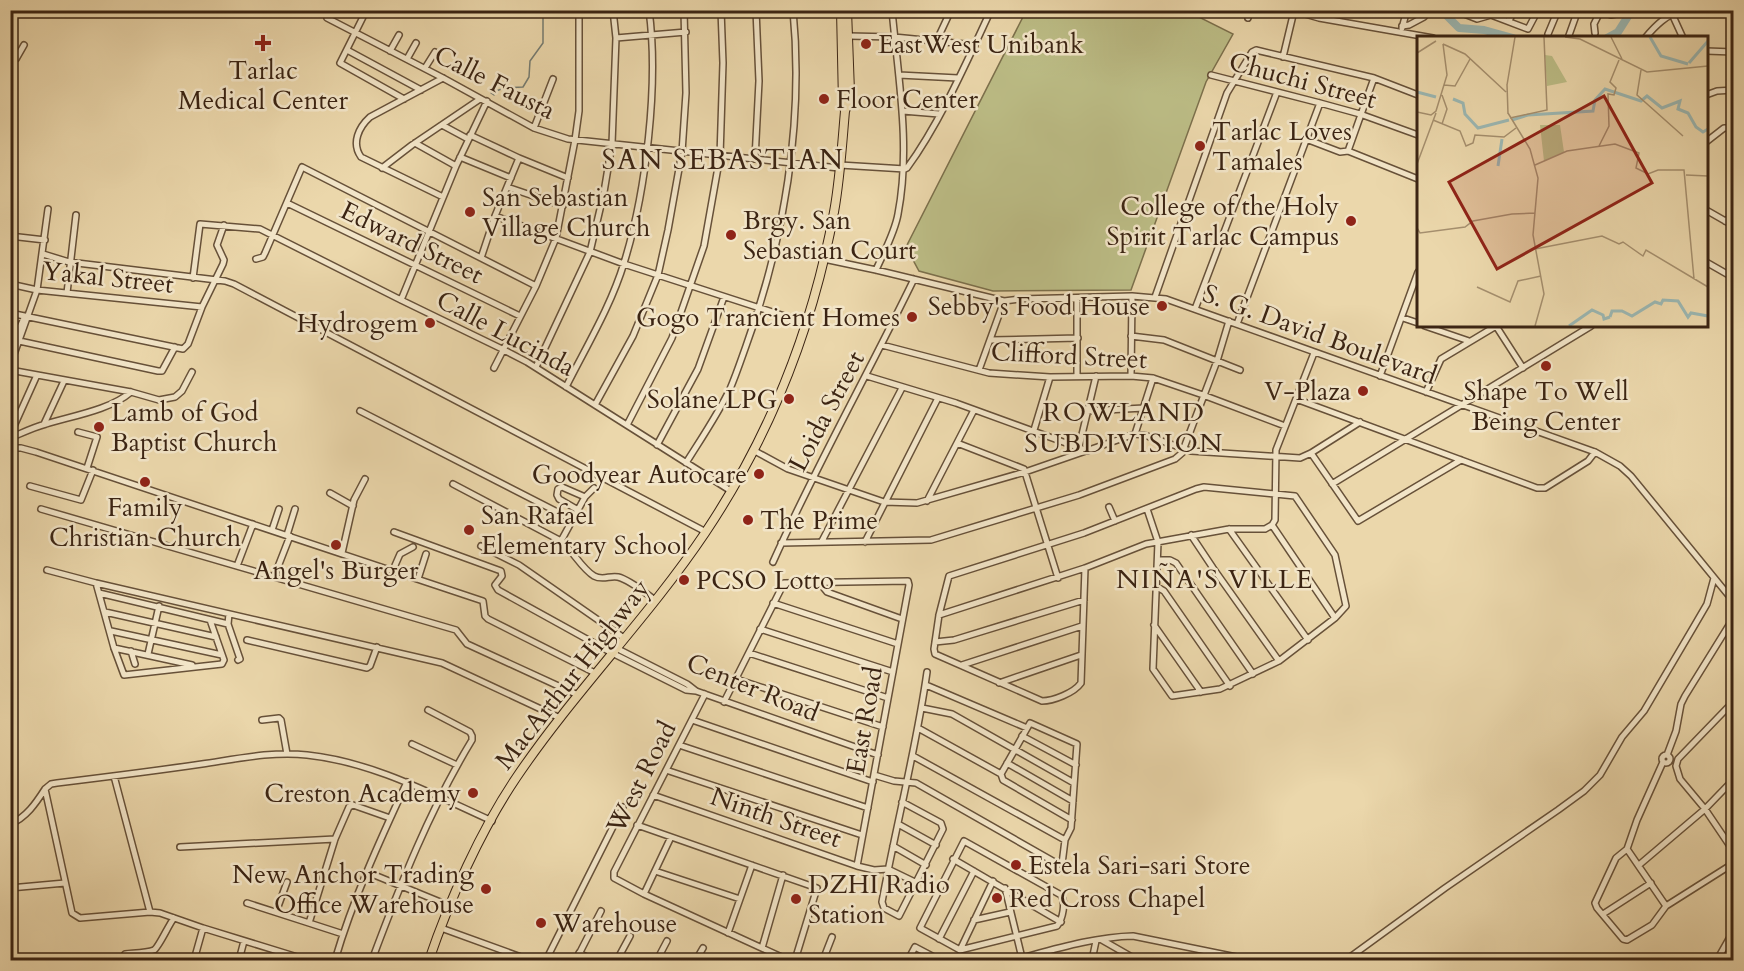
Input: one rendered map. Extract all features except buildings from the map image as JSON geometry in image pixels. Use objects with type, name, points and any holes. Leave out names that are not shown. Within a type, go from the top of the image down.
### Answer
[{"type":"highway","name":"MacArthur Highway","points":[[841,10],[845,111]]},
{"type":"highway","name":"MacArthur Highway","points":[[429,960],[450,906],[516,778],[560,718],[655,600],[706,532],[753,450],[784,382],[806,323],[824,259],[834,210],[845,111],[850,92],[847,10]]},
{"type":"street","name":"Calle Fausta","points":[[330,10],[327,18],[444,78],[534,128],[575,140],[790,163],[902,169]]},
{"type":"street","points":[[494,368],[536,286],[556,238],[579,111],[579,10]]},
{"type":"street","points":[[536,367],[590,252],[604,192],[612,144],[616,38],[613,10]]},
{"type":"street","points":[[566,387],[600,320],[624,264],[641,191],[651,87],[649,10]]},
{"type":"street","points":[[595,405],[629,345],[658,275],[682,152],[686,93],[684,10]]},
{"type":"street","points":[[627,426],[665,353],[692,286],[704,246],[720,156],[723,63],[721,10]]},
{"type":"street","points":[[755,159],[759,81],[756,10]]},
{"type":"street","points":[[686,463],[729,391],[759,309],[776,246],[790,163],[795,91],[793,10]]},
{"type":"street","points":[[876,270],[898,216],[902,169],[903,111],[892,10]]},
{"type":"street","points":[[937,40],[951,10]]},
{"type":"street","points":[[902,169],[907,168],[911,163],[939,114],[991,10]]},
{"type":"street","points":[[1248,18],[1250,10]]},
{"type":"street","points":[[1401,29],[1407,10]]},
{"type":"street","points":[[1454,10],[1471,14],[1477,19],[1492,13],[1528,29],[1538,10]]},
{"type":"street","points":[[1509,21],[1514,10]]},
{"type":"street","points":[[1548,34],[1558,10]]},
{"type":"street","points":[[1569,36],[1578,10]]},
{"type":"street","points":[[1595,33],[1594,24],[1598,11],[1611,15],[1616,14],[1617,10]]},
{"type":"street","points":[[1647,36],[1659,22],[1683,10]]},
{"type":"street","points":[[1283,57],[1292,11],[1319,18],[1401,29],[1426,36]]},
{"type":"street","points":[[1672,14],[1682,36]]},
{"type":"street","points":[[363,17],[340,63],[404,99]]},
{"type":"street","points":[[1401,29],[1424,17]]},
{"type":"street","points":[[616,38],[686,32]]},
{"type":"street","points":[[390,51],[399,35]]},
{"type":"street","points":[[849,36],[937,40],[975,45]]},
{"type":"street","points":[[407,59],[416,43]]},
{"type":"street","points":[[10,62],[16,59],[24,45]]},
{"type":"street","points":[[347,50],[421,90]]},
{"type":"street","points":[[1155,297],[1227,93],[1252,52],[1256,50],[1374,78],[1417,93]]},
{"type":"street","points":[[1708,51],[1734,52]]},
{"type":"street","points":[[425,68],[435,52]]},
{"type":"street","points":[[899,75],[958,78]]},
{"type":"street","name":"Chuchi Street","points":[[1211,75],[1360,114],[1417,134]]},
{"type":"street","points":[[443,197],[382,168],[361,157],[357,152],[358,133],[370,117],[444,78]]},
{"type":"street","points":[[1348,152],[1374,78]]},
{"type":"street","points":[[534,128],[553,79]]},
{"type":"street","points":[[1708,95],[1717,91],[1734,90]]},
{"type":"street","points":[[1195,309],[1277,92]]},
{"type":"street","points":[[382,168],[480,99]]},
{"type":"street","points":[[401,300],[456,166],[487,102]]},
{"type":"street","points":[[1238,324],[1320,103]]},
{"type":"street","points":[[903,111],[939,114]]},
{"type":"street","points":[[442,125],[568,178]]},
{"type":"street","points":[[1708,141],[1724,129],[1734,128]]},
{"type":"street","points":[[1306,139],[1417,178]]},
{"type":"street","points":[[415,143],[456,166]]},
{"type":"street","points":[[460,157],[511,178]]},
{"type":"street","points":[[481,258],[495,216],[519,158]]},
{"type":"street","points":[[256,259],[263,257],[302,167],[536,286]]},
{"type":"street","points":[[507,187],[563,206]]},
{"type":"street","name":"Edward Street","points":[[287,203],[520,316]]},
{"type":"street","points":[[10,349],[37,290],[48,209]]},
{"type":"street","points":[[1708,211],[1734,226]]},
{"type":"street","points":[[67,293],[76,215]]},
{"type":"street","points":[[1725,221],[1734,215]]},
{"type":"street","points":[[495,216],[624,264],[806,323]]},
{"type":"street","points":[[10,313],[183,349],[186,347],[214,279],[223,264],[224,260],[217,245],[224,225],[200,224],[194,278]]},
{"type":"street","name":"Calle Lucinda","points":[[224,225],[254,226],[502,349],[536,367],[731,491]]},
{"type":"street","points":[[10,237],[45,240]]},
{"type":"street","points":[[43,254],[69,262],[225,281],[706,532]]},
{"type":"street","name":"S. G. David Boulevard","points":[[824,259],[1004,301],[1155,297],[1238,324],[1594,452],[1620,466],[1631,476],[1734,602]]},
{"type":"street","points":[[1708,263],[1734,278]]},
{"type":"street","points":[[1380,376],[1417,277]]},
{"type":"street","name":"Loida Street","points":[[772,562],[915,279]]},
{"type":"street","name":"Yakal Street","points":[[10,284],[37,290],[202,307]]},
{"type":"street","points":[[1131,376],[1132,296]]},
{"type":"street","points":[[657,445],[698,369],[724,297]]},
{"type":"street","points":[[1077,298],[1077,376]]},
{"type":"street","points":[[979,370],[1004,301]]},
{"type":"street","points":[[1402,318],[1417,322]]},
{"type":"street","points":[[781,543],[931,540],[1036,509],[1141,473],[1179,457],[1217,361],[1229,321]]},
{"type":"street","points":[[1428,327],[1469,341]]},
{"type":"street","points":[[1426,392],[1441,359],[1494,327]]},
{"type":"street","points":[[1497,327],[1523,368]]},
{"type":"street","points":[[1332,484],[1589,327]]},
{"type":"street","points":[[1131,336],[1164,340],[1240,370]]},
{"type":"street","points":[[991,340],[1078,338]]},
{"type":"street","points":[[14,340],[158,371],[165,368],[175,347]]},
{"type":"street","points":[[14,340],[11,359],[14,364],[10,369],[131,392],[159,400],[175,397],[182,391],[192,372]]},
{"type":"street","name":"Clifford Street","points":[[882,345],[1000,374],[1153,378],[1285,426]]},
{"type":"street","points":[[939,615],[1058,578],[1132,549],[1229,529],[1265,529],[1272,525],[1275,520],[1275,456],[1314,353]]},
{"type":"street","points":[[10,436],[37,375]]},
{"type":"street","points":[[867,376],[1034,430],[1088,451]]},
{"type":"street","points":[[1079,447],[1095,376]]},
{"type":"street","points":[[1034,430],[1050,377]]},
{"type":"street","points":[[1135,434],[1153,378]]},
{"type":"street","points":[[44,424],[64,381]]},
{"type":"street","points":[[822,542],[902,388]]},
{"type":"street","points":[[10,436],[44,424],[84,414],[124,398],[131,392]]},
{"type":"street","points":[[865,542],[938,398]]},
{"type":"street","points":[[1296,399],[1537,488],[1545,488],[1588,461],[1594,452]]},
{"type":"street","points":[[1087,411],[1144,408]]},
{"type":"street","points":[[927,501],[974,410]]},
{"type":"street","points":[[360,411],[573,520]]},
{"type":"street","points":[[753,450],[788,469],[884,502],[927,501],[1025,472],[1135,434],[1144,435],[1182,450],[1300,458],[1360,422]]},
{"type":"street","points":[[30,486],[81,500],[97,437],[78,432]]},
{"type":"street","points":[[957,443],[1017,466],[1025,472],[1058,578]]},
{"type":"street","points":[[10,448],[21,448],[90,469],[483,601],[485,616],[488,619],[595,673]]},
{"type":"street","points":[[1311,453],[1358,521],[1461,460]]},
{"type":"street","points":[[342,553],[352,506],[364,479]]},
{"type":"street","points":[[453,484],[561,541],[572,549],[585,568],[594,576],[619,577],[655,600]]},
{"type":"street","points":[[578,510],[559,500],[558,489],[562,487],[585,497]]},
{"type":"street","points":[[1086,568],[1080,683],[1077,689],[1048,701],[1042,701],[935,654],[939,615],[949,576],[1115,521],[1204,487],[1295,496],[1335,555],[1346,606],[1335,618],[1279,661],[1230,686],[1172,696],[1153,669],[1158,542],[1147,509]]},
{"type":"street","points":[[561,541],[585,497],[594,488]]},
{"type":"street","points":[[330,494],[352,506]]},
{"type":"street","points":[[1109,507],[1115,521]]},
{"type":"street","points":[[41,509],[456,630],[467,644],[578,695]]},
{"type":"street","points":[[272,530],[279,509]]},
{"type":"street","points":[[274,577],[295,509]]},
{"type":"street","points":[[237,566],[253,524]]},
{"type":"street","points":[[1272,525],[1335,618]]},
{"type":"street","points":[[1229,529],[1308,640]]},
{"type":"street","name":"Center Road","points":[[394,532],[501,571],[502,576],[495,585],[498,590],[614,651],[687,684],[696,691],[878,754]]},
{"type":"street","points":[[1191,536],[1279,661]]},
{"type":"street","points":[[481,546],[519,565],[624,638]]},
{"type":"street","points":[[393,570],[400,554],[413,547]]},
{"type":"street","points":[[418,579],[426,554]]},
{"type":"street","points":[[1158,560],[1170,560],[1176,563],[1253,674]]},
{"type":"street","points":[[46,570],[96,584],[446,664],[560,718]]},
{"type":"street","points":[[1346,960],[1558,810],[1584,791],[1600,775],[1622,737],[1644,711],[1694,628],[1711,594],[1713,578]]},
{"type":"street","points":[[724,702],[784,583],[819,581],[827,592],[903,619]]},
{"type":"street","name":"East Road","points":[[819,581],[908,581],[909,585],[857,866]]},
{"type":"street","points":[[96,584],[124,675],[222,664],[224,660],[210,620]]},
{"type":"street","points":[[1157,587],[1164,591],[1230,686]]},
{"type":"street","points":[[99,593],[228,624]]},
{"type":"street","points":[[148,654],[160,598]]},
{"type":"street","points":[[935,642],[954,640],[1084,600]]},
{"type":"street","points":[[773,603],[898,644]]},
{"type":"street","points":[[105,612],[216,637]]},
{"type":"street","points":[[229,614],[228,624],[240,657],[238,660]]},
{"type":"street","points":[[1734,617],[1681,704],[1677,731],[1666,759],[1637,820],[1627,849],[1616,858],[1595,903],[1623,939],[1628,940],[1652,925],[1666,906],[1734,863]]},
{"type":"street","points":[[962,665],[1082,626]]},
{"type":"street","points":[[1154,626],[1201,692]]},
{"type":"street","points":[[760,629],[893,672]]},
{"type":"street","points":[[111,631],[152,638],[222,655]]},
{"type":"street","points":[[247,640],[364,667],[370,666],[373,659],[379,656],[380,648]]},
{"type":"street","points":[[114,648],[196,666]]},
{"type":"street","points":[[131,651],[135,664]]},
{"type":"street","points":[[749,653],[888,698]]},
{"type":"street","points":[[999,683],[1081,654]]},
{"type":"street","points":[[902,802],[943,826],[917,884],[901,914],[896,915],[882,906],[888,869],[902,802],[913,756],[927,672]]},
{"type":"street","points":[[736,679],[883,727]]},
{"type":"street","points":[[926,685],[1027,728]]},
{"type":"street","name":"West Road","points":[[645,894],[614,878],[614,872],[705,694]]},
{"type":"street","points":[[1734,701],[1678,759],[1676,772],[1734,852]]},
{"type":"street","points":[[922,708],[952,714],[1074,783]]},
{"type":"street","points":[[372,960],[401,885],[440,797],[472,736],[465,729],[428,710]]},
{"type":"street","points":[[262,720],[279,718],[281,720],[287,754]]},
{"type":"street","points":[[692,720],[874,778],[916,783],[1058,864],[1062,864],[1065,840],[1071,828],[1077,744],[1030,723],[1001,774]]},
{"type":"street","points":[[918,728],[1001,774],[1003,780],[1072,820]]},
{"type":"street","points":[[1022,736],[1076,765]]},
{"type":"street","points":[[412,744],[456,765]]},
{"type":"street","points":[[679,745],[867,808]]},
{"type":"street","points":[[10,824],[22,818],[51,784],[287,754],[308,755],[363,766],[407,782],[492,821]]},
{"type":"street","points":[[913,756],[1065,840]]},
{"type":"street","points":[[1666,759],[1677,763]]},
{"type":"street","points":[[1007,763],[1073,801]]},
{"type":"street","points":[[666,770],[862,835]]},
{"type":"street","points":[[114,776],[150,912]]},
{"type":"street","points":[[1639,865],[1705,809],[1734,779]]},
{"type":"street","points":[[335,960],[367,872],[407,782]]},
{"type":"street","points":[[45,789],[72,913],[75,916],[80,918],[160,913],[244,942],[307,960]]},
{"type":"street","name":"Ninth Street","points":[[653,795],[857,866],[874,870],[888,869]]},
{"type":"street","points":[[309,923],[335,839],[349,807],[353,805],[390,818]]},
{"type":"street","points":[[546,960],[623,807]]},
{"type":"street","points":[[898,824],[936,845]]},
{"type":"street","points":[[637,825],[817,888],[795,960]]},
{"type":"street","points":[[671,837],[645,894],[788,960]]},
{"type":"street","points":[[180,847],[335,839]]},
{"type":"street","points":[[967,841],[1061,895],[1064,900],[1061,922],[1057,926],[960,950],[920,928],[953,859],[962,843],[967,841]]},
{"type":"street","points":[[893,846],[926,865]]},
{"type":"street","points":[[1627,849],[1666,906]]},
{"type":"street","points":[[953,859],[1061,922]]},
{"type":"street","points":[[728,933],[752,865]]},
{"type":"street","points":[[888,869],[917,884]]},
{"type":"street","points":[[655,871],[740,899]]},
{"type":"street","points":[[939,939],[974,871]]},
{"type":"street","points":[[367,872],[450,906]]},
{"type":"street","points":[[762,948],[783,875]]},
{"type":"street","points":[[960,950],[993,881]]},
{"type":"street","points":[[276,912],[287,882]]},
{"type":"street","points":[[10,888],[65,883]]},
{"type":"street","points":[[1603,914],[1650,883]]},
{"type":"street","points":[[1005,888],[1022,958]]},
{"type":"street","points":[[247,903],[343,934]]},
{"type":"street","points":[[576,960],[601,911]]},
{"type":"street","points":[[974,920],[1010,912]]},
{"type":"street","points":[[120,960],[125,954],[153,950],[159,945],[174,918]]},
{"type":"street","points":[[441,927],[521,957]]},
{"type":"street","points":[[194,960],[203,928]]},
{"type":"street","points":[[1717,960],[1734,930]]},
{"type":"street","points":[[617,960],[630,936]]},
{"type":"street","points":[[1014,960],[1117,936],[1141,937],[1251,960]]},
{"type":"street","points":[[823,960],[832,937]]},
{"type":"street","points":[[1092,960],[1099,940]]},
{"type":"street","points":[[1099,940],[1137,960]]},
{"type":"street","points":[[657,960],[668,941]]},
{"type":"street","points":[[239,960],[244,942]]},
{"type":"street","points":[[908,960],[915,947],[936,960]]},
{"type":"street","points":[[696,960],[703,948]]},
{"type":"street","points":[[579,954],[593,960]]},
{"type":"green space","points":[[1026,11],[1187,11],[1233,34],[1206,82],[1131,290],[993,291],[919,271],[906,247]]},
{"type":"waterway","points":[[494,95],[491,93],[504,88],[523,87],[529,77],[530,61],[543,43],[543,12],[558,10]]},
{"type":"waterway","points":[[1441,10],[1459,28],[1484,30],[1506,36]]},
{"type":"waterway","points":[[1611,36],[1618,32],[1632,10]]},
{"type":"place","name":"Tarlac Medical Center","points":[[263,43]]},
{"type":"place","name":"EastWest Unibank","points":[[866,44]]},
{"type":"place","name":"Floor Center","points":[[824,99]]},
{"type":"place","name":"Tarlac Loves Tamales","points":[[1200,146]]},
{"type":"place","name":"San Sebastian Village Church","points":[[470,212]]},
{"type":"place","name":"College of the Holy Spirit Tarlac Campus","points":[[1351,221]]},
{"type":"place","name":"Brgy. San Sebastian Court","points":[[731,235]]},
{"type":"place","name":"Sebby's Food House","points":[[1162,306]]},
{"type":"place","name":"Gogo Trancient Homes","points":[[912,317]]},
{"type":"place","name":"Hydrogem","points":[[430,323]]},
{"type":"place","name":"Shape To Well Being Center","points":[[1546,366]]},
{"type":"place","name":"V-Plaza","points":[[1363,391]]},
{"type":"place","name":"Solane LPG","points":[[789,399]]},
{"type":"place","name":"Lamb of God Baptist Church","points":[[99,427]]},
{"type":"place","name":"Goodyear Autocare","points":[[759,474]]},
{"type":"place","name":"Family Christian Church","points":[[145,482]]},
{"type":"place","name":"The Prime","points":[[748,520]]},
{"type":"place","name":"San Rafael Elementary School","points":[[469,530]]},
{"type":"place","name":"Angel's Burger","points":[[336,545]]},
{"type":"place","name":"PCSO Lotto","points":[[684,580]]},
{"type":"place","name":"Creston Academy","points":[[473,793]]},
{"type":"place","name":"Estela Sari-sari Store","points":[[1016,865]]},
{"type":"place","name":"New Anchor Trading Office Warehouse","points":[[486,889]]},
{"type":"place","name":"Red Cross Chapel","points":[[997,898]]},
{"type":"place","name":"DZHI Radio Station","points":[[796,899]]},
{"type":"place","name":"Warehouse","points":[[541,923]]},
{"type":"district","name":"SAN SEBASTIAN","points":[[723,159]]},
{"type":"district","name":"ROWLAND SUBDIVISION","points":[[1124,428]]},
{"type":"district","name":"NIÑA'S VILLE","points":[[1215,579]]}]
